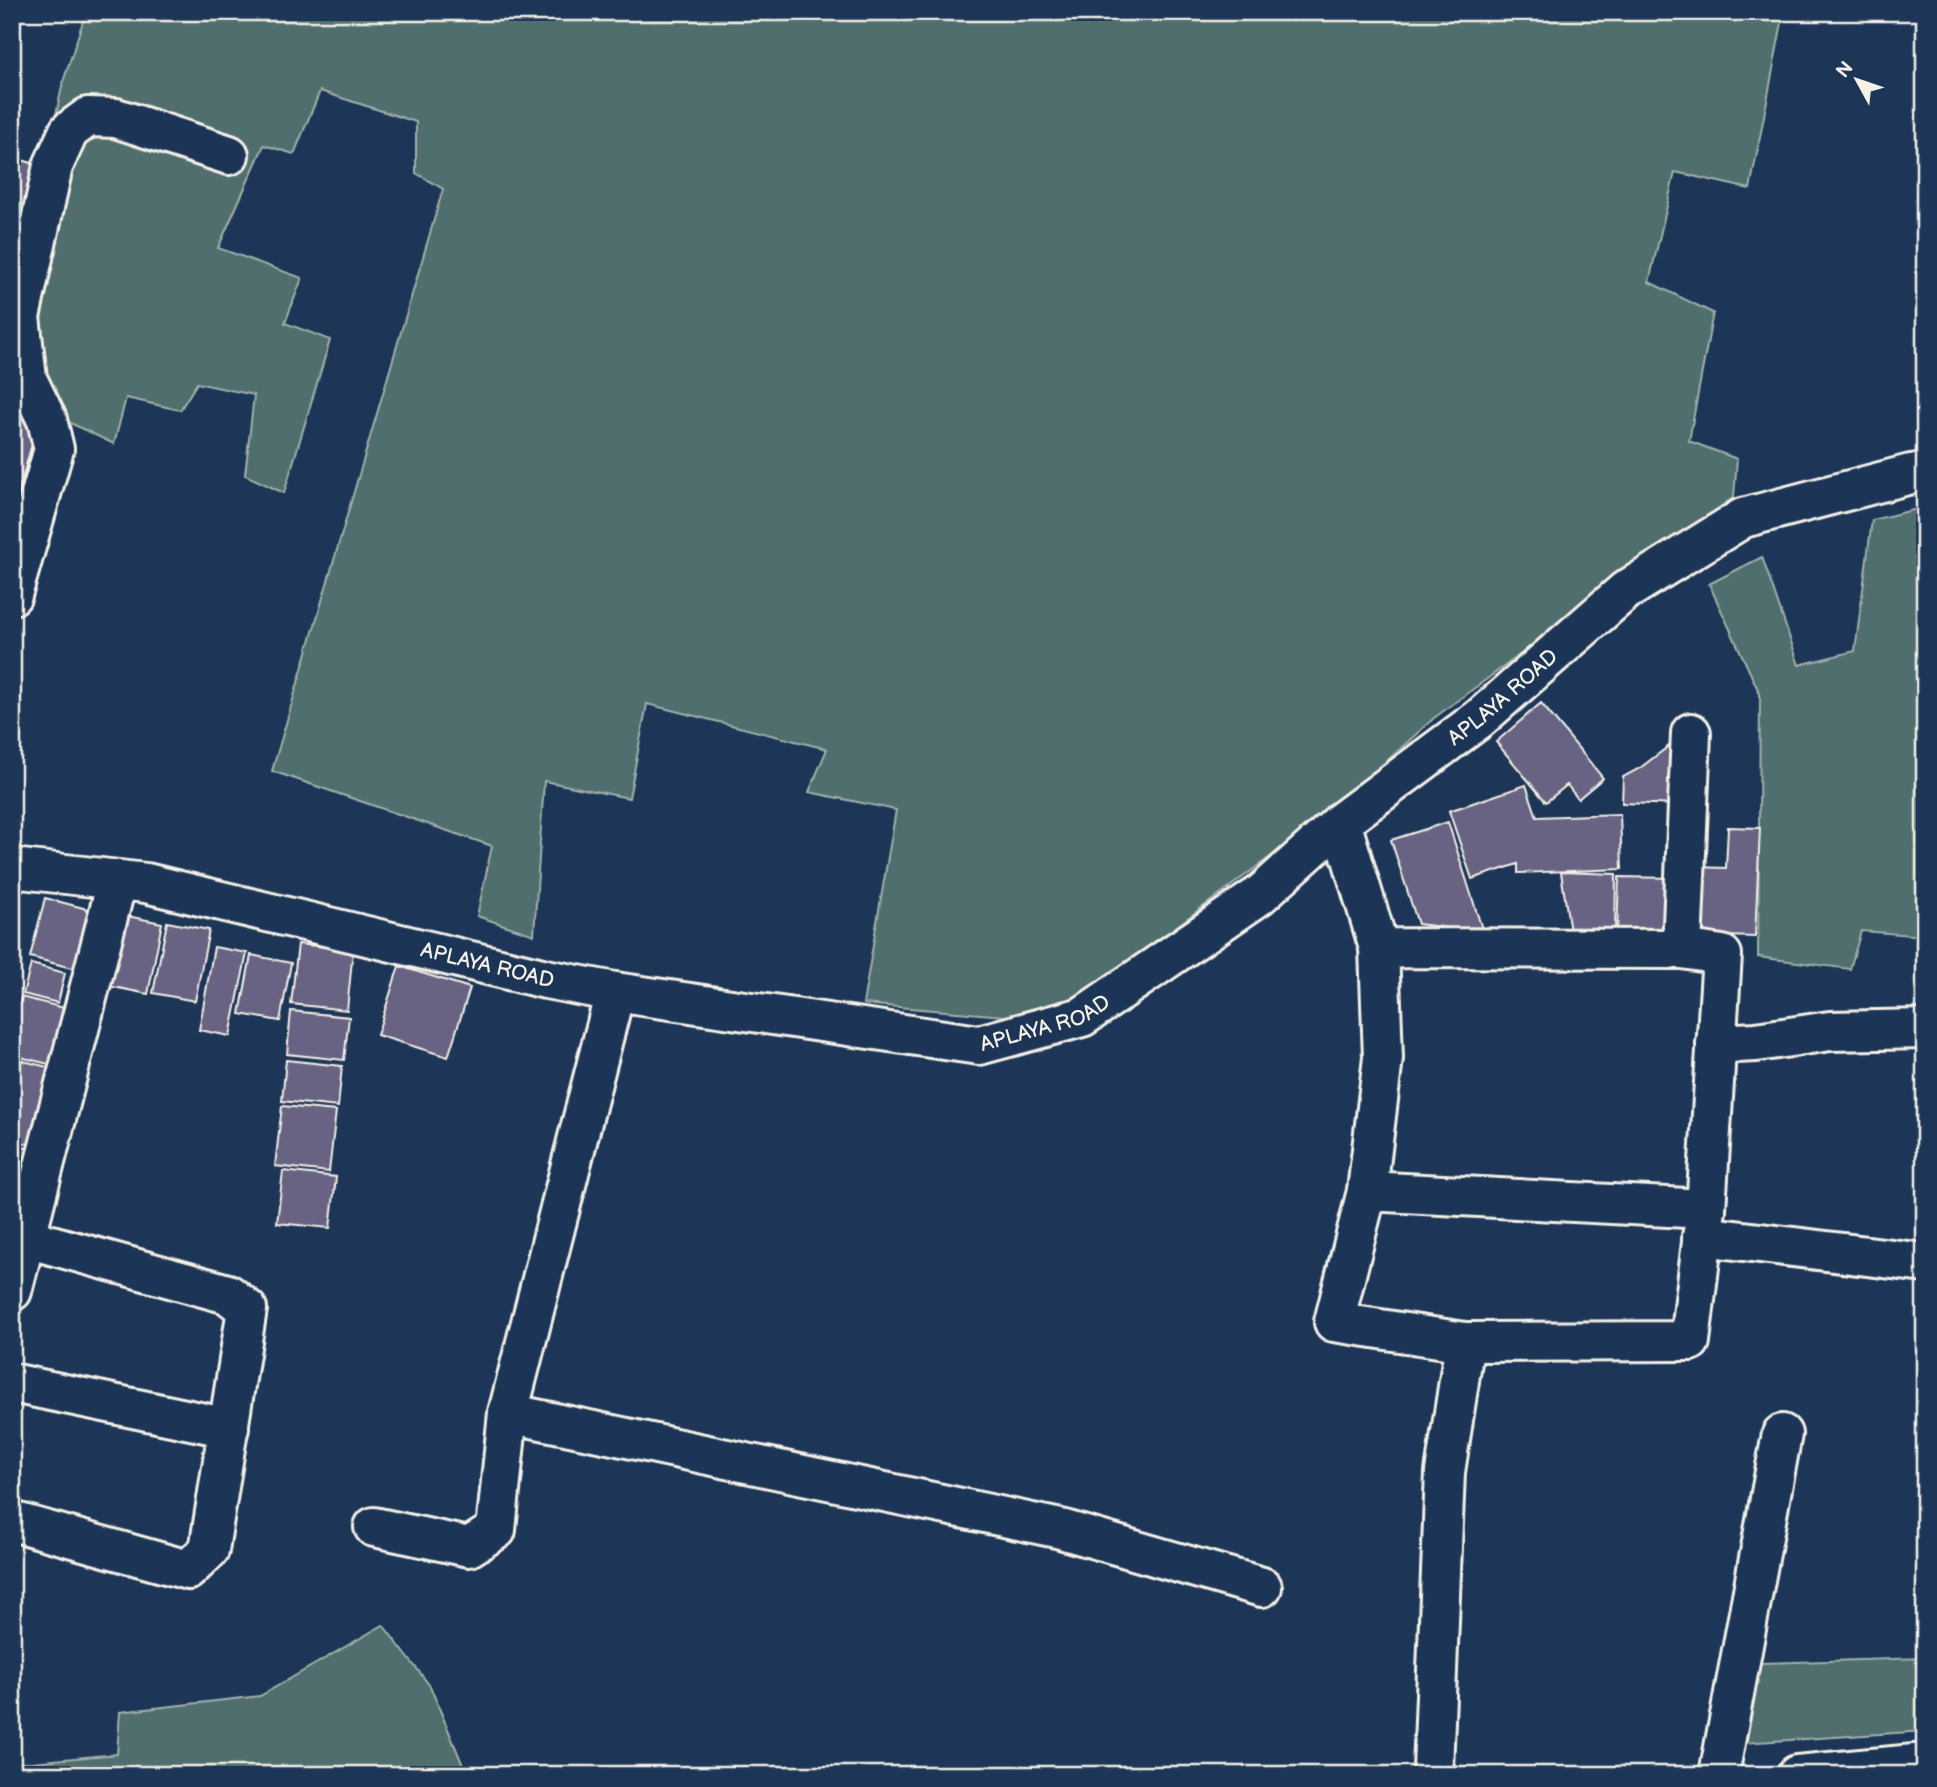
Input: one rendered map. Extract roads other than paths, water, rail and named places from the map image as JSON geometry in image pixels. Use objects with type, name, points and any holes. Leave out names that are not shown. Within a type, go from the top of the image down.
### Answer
[{"type":"street","points":[[12,596],[54,449],[47,420],[27,379],[20,317],[52,166],[69,131],[88,117],[117,118],[229,155]]},
{"type":"street","name":"APLAYA ROAD","points":[[12,868],[146,883],[546,979],[615,992],[979,1045],[1082,1017],[1260,895],[1341,822],[1479,719],[1625,591],[1743,519],[1925,472]]},
{"type":"street","points":[[1682,948],[1691,733]]},
{"type":"street","points":[[1341,822],[1379,948],[1382,1058],[1367,1191],[1334,1322],[1465,1342],[1689,1341],[1704,1222],[1722,955],[1682,948],[1379,948]]},
{"type":"street","points":[[12,1291],[117,881]]},
{"type":"street","points":[[374,1527],[469,1547],[496,1530],[508,1413],[615,992]]},
{"type":"street","points":[[1716,1044],[1756,1042],[1829,1031],[1925,1029]]},
{"type":"street","points":[[1367,1191],[1704,1222],[1925,1262]]},
{"type":"street","points":[[12,1521],[188,1570],[209,1550],[247,1309],[228,1294],[26,1238]]},
{"type":"street","points":[[1437,1775],[1433,1770],[1445,1472],[1465,1342]]},
{"type":"street","points":[[12,1383],[229,1428]]},
{"type":"street","points":[[508,1413],[1061,1529],[1262,1587]]},
{"type":"street","points":[[1719,1775],[1782,1434]]},
{"type":"street","points":[[1797,1775],[1925,1763]]}]
